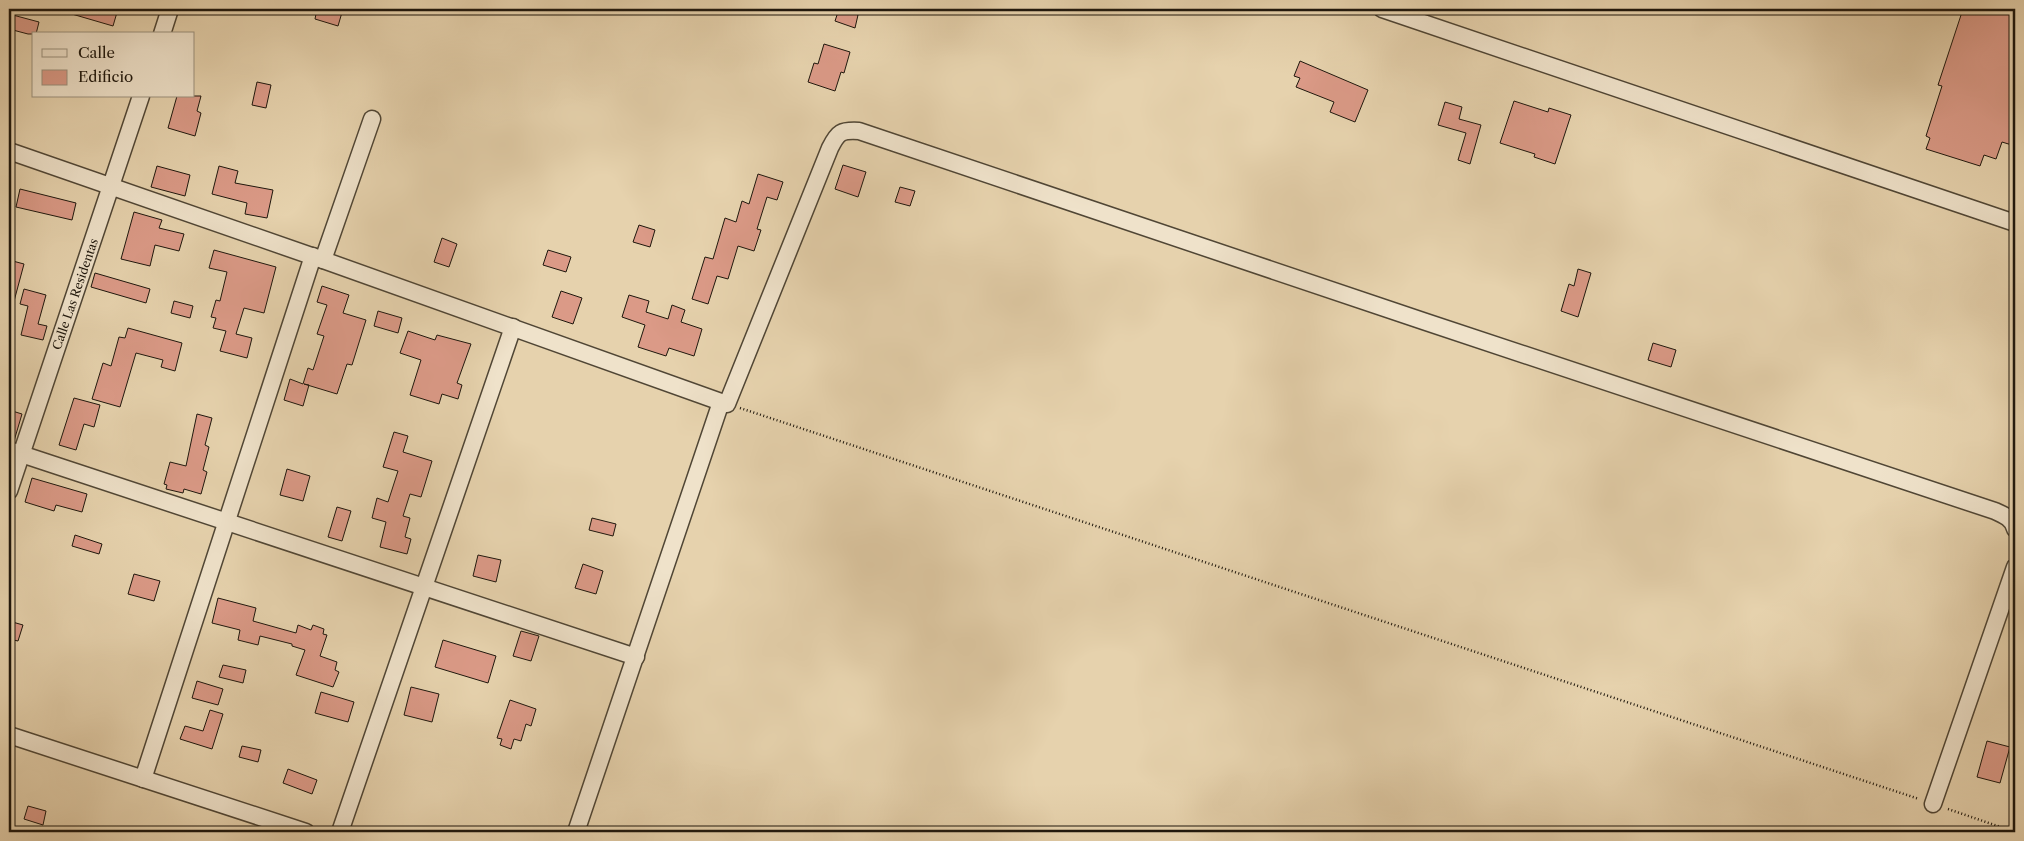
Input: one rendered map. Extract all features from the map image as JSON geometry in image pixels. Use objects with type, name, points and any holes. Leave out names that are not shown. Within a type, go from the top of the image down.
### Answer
[{"type":"street","points":[[163,32],[170,9]]},
{"type":"street","points":[[1382,9],[2015,223]]},
{"type":"street","name":"Calle Las Residentas","points":[[9,491],[15,452],[111,186],[140,98]]},
{"type":"street","points":[[144,779],[227,522],[318,258],[372,119]]},
{"type":"street","points":[[727,404],[830,148],[836,136],[841,132],[859,131],[1995,511],[2006,516],[2014,523],[2015,529]]},
{"type":"street","points":[[9,151],[318,258],[721,402],[576,832]]},
{"type":"street","points":[[340,832],[513,327]]},
{"type":"street","points":[[15,452],[636,657]]},
{"type":"street","points":[[1933,804],[2015,567]]},
{"type":"street","points":[[9,735],[306,832]]},
{"type":"path","points":[[727,404],[2015,832]]},
{"type":"building","points":[[65,9],[118,9],[113,26],[65,12]]},
{"type":"building","points":[[317,9],[343,9],[338,26],[315,19]]},
{"type":"building","points":[[839,9],[858,15],[855,28],[835,21]]},
{"type":"building","points":[[1963,9],[2015,9],[2015,146],[2002,142],[1996,159],[1984,155],[1980,166],[1926,149],[1930,138],[1926,136],[1942,86],[1938,85]]},
{"type":"building","points":[[9,14],[39,22],[36,32],[32,32],[32,34],[9,29]]},
{"type":"building","points":[[824,44],[850,52],[844,73],[841,72],[835,91],[808,82],[814,63],[818,64]]},
{"type":"building","points":[[1300,61],[1368,90],[1355,122],[1330,112],[1334,102],[1296,87],[1300,78],[1294,76]]},
{"type":"building","points":[[257,82],[271,85],[266,108],[252,105]]},
{"type":"building","points":[[195,96],[201,96],[197,111],[201,113],[195,136],[168,128],[176,98],[195,98]]},
{"type":"building","points":[[1514,101],[1548,112],[1549,108],[1571,115],[1555,164],[1534,157],[1535,154],[1500,143]]},
{"type":"building","points":[[1445,102],[1462,107],[1459,119],[1481,125],[1470,164],[1458,160],[1466,133],[1438,125]]},
{"type":"building","points":[[843,165],[866,172],[858,197],[835,189]]},
{"type":"building","points":[[157,166],[190,175],[185,196],[151,187]]},
{"type":"building","points":[[219,166],[238,171],[235,183],[273,190],[267,218],[245,214],[247,203],[212,194]]},
{"type":"building","points":[[758,174],[783,182],[777,200],[767,197],[757,229],[761,230],[754,251],[738,246],[728,279],[717,276],[708,304],[692,299],[705,257],[713,259],[725,218],[736,222],[742,201],[749,204]]},
{"type":"building","points":[[900,187],[915,191],[910,206],[895,202]]},
{"type":"building","points":[[20,189],[76,203],[72,220],[16,207]]},
{"type":"building","points":[[134,212],[162,220],[159,228],[184,234],[179,251],[155,245],[150,266],[121,259]]},
{"type":"building","points":[[639,225],[655,230],[650,247],[633,242]]},
{"type":"building","points":[[442,238],[457,244],[449,267],[434,262]]},
{"type":"building","points":[[214,250],[276,267],[264,313],[244,308],[236,334],[252,338],[247,358],[220,351],[226,331],[213,328],[216,318],[211,317],[216,300],[220,301],[227,272],[209,268]]},
{"type":"building","points":[[548,250],[571,257],[566,272],[543,265]]},
{"type":"building","points":[[9,260],[24,264],[13,305],[9,304]]},
{"type":"building","points":[[1578,269],[1591,273],[1578,317],[1561,311],[1569,284],[1574,286]]},
{"type":"building","points":[[95,273],[150,289],[146,303],[91,287]]},
{"type":"building","points":[[322,286],[349,295],[343,313],[366,320],[352,365],[347,364],[337,394],[309,385],[303,406],[284,400],[290,379],[303,384],[308,368],[313,370],[324,336],[317,334],[327,305],[317,302]]},
{"type":"building","points":[[24,289],[46,295],[38,324],[47,326],[43,340],[21,335],[28,306],[20,304]]},
{"type":"building","points":[[561,291],[582,298],[573,324],[552,317]]},
{"type":"building","points":[[629,295],[649,301],[646,312],[668,319],[672,305],[685,310],[681,322],[702,329],[694,356],[669,348],[666,356],[638,347],[645,325],[622,317]]},
{"type":"building","points":[[174,301],[193,306],[190,318],[171,313]]},
{"type":"building","points":[[378,311],[402,318],[398,333],[374,326]]},
{"type":"building","points":[[128,328],[182,343],[175,371],[161,367],[163,360],[136,353],[120,407],[92,399],[103,363],[111,366],[119,337],[125,338]]},
{"type":"building","points":[[408,331],[435,340],[437,335],[471,344],[457,383],[462,385],[458,399],[442,394],[439,404],[410,395],[421,360],[400,353]]},
{"type":"building","points":[[1653,343],[1676,350],[1671,367],[1648,360]]},
{"type":"building","points":[[74,398],[100,405],[94,427],[84,424],[76,450],[59,445]]},
{"type":"building","points":[[9,410],[22,414],[14,441],[9,440]]},
{"type":"building","points":[[197,414],[212,418],[205,445],[209,447],[203,470],[207,472],[201,494],[184,489],[183,493],[166,489],[167,485],[164,484],[170,462],[186,466]]},
{"type":"building","points":[[394,432],[408,436],[403,452],[432,461],[421,497],[410,494],[403,516],[410,518],[405,537],[411,539],[407,554],[380,547],[386,522],[372,518],[377,498],[388,502],[398,471],[383,467]]},
{"type":"building","points":[[287,469],[310,476],[303,501],[280,495]]},
{"type":"building","points":[[32,478],[87,494],[82,512],[56,505],[54,511],[25,502]]},
{"type":"building","points":[[337,507],[351,511],[342,541],[328,537]]},
{"type":"building","points":[[592,518],[616,524],[613,536],[589,530]]},
{"type":"building","points":[[75,535],[102,544],[99,554],[72,546]]},
{"type":"building","points":[[478,555],[501,560],[496,582],[473,576]]},
{"type":"building","points":[[583,564],[603,571],[596,594],[575,588]]},
{"type":"building","points":[[134,574],[160,581],[154,601],[128,594]]},
{"type":"building","points":[[218,598],[256,608],[253,621],[296,633],[298,625],[311,630],[313,625],[324,629],[323,634],[327,635],[320,656],[337,662],[335,670],[339,672],[333,687],[296,675],[305,650],[292,646],[292,644],[260,636],[258,645],[238,640],[240,630],[212,623]]},
{"type":"building","points":[[9,621],[23,625],[18,641],[9,639]]},
{"type":"building","points":[[521,631],[539,636],[531,661],[513,656]]},
{"type":"building","points":[[443,640],[496,656],[488,683],[435,667]]},
{"type":"building","points":[[223,665],[246,670],[243,683],[219,677]]},
{"type":"building","points":[[197,681],[223,689],[218,705],[192,698]]},
{"type":"building","points":[[411,687],[439,694],[432,722],[404,715]]},
{"type":"building","points":[[321,692],[354,702],[348,722],[315,713]]},
{"type":"building","points":[[510,700],[536,709],[531,726],[526,724],[521,741],[514,739],[511,749],[500,745],[502,739],[497,738]]},
{"type":"building","points":[[210,710],[223,714],[212,749],[180,739],[185,726],[203,731]]},
{"type":"building","points":[[1987,741],[2010,747],[2000,783],[1977,777]]},
{"type":"building","points":[[242,746],[261,750],[258,762],[239,757]]},
{"type":"building","points":[[288,769],[317,780],[312,794],[283,783]]},
{"type":"building","points":[[28,806],[46,811],[43,825],[24,819]]}]
